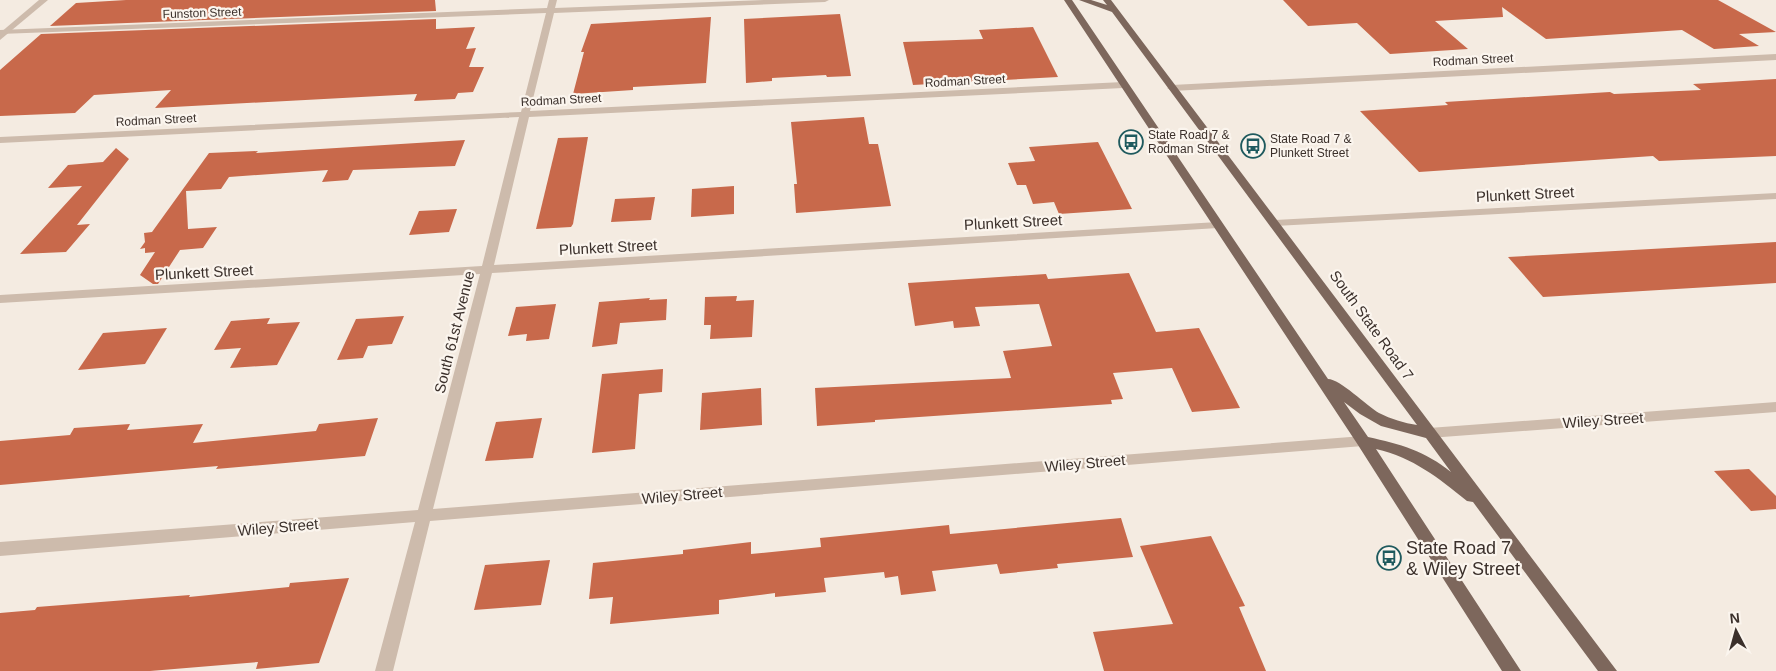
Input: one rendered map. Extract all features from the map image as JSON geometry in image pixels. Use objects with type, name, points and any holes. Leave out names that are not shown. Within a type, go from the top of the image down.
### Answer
[{"type":"main road","points":[[1068,0],[1123,85],[1363,441],[1512,671]]},
{"type":"main road","points":[[1083,0],[1114,10]]},
{"type":"main road","name":"South State Road 7","points":[[1107,0],[1608,671]]},
{"type":"main road","points":[[1317,372],[1362,410],[1393,426],[1430,432]]},
{"type":"main road","points":[[1363,441],[1400,449],[1432,465],[1486,508]]},
{"type":"street","points":[[2,34],[44,0]]},
{"type":"street","name":"Funston Street","points":[[2,34],[552,5],[825,0]]},
{"type":"street","name":"South 61st Avenue","points":[[384,671],[488,269],[524,114],[552,5]]},
{"type":"street","name":"Rodman Street","points":[[1172,88],[1776,57]]},
{"type":"street","name":"Rodman Street","points":[[0,140],[1123,85]]},
{"type":"street","name":"Plunkett Street","points":[[1275,223],[1776,196]]},
{"type":"street","name":"Plunkett Street","points":[[0,299],[1218,225]]},
{"type":"street","name":"Wiley Street","points":[[1430,432],[1776,407]]},
{"type":"street","name":"Wiley Street","points":[[0,549],[1363,441]]},
{"type":"building","points":[[126,0],[435,0],[436,11],[50,26],[76,3]]},
{"type":"building","points":[[1283,0],[1718,0],[1776,32],[1739,34],[1759,46],[1714,49],[1682,30],[1546,39],[1502,7],[1503,17],[1435,21],[1468,49],[1390,54],[1357,23],[1308,26]]},
{"type":"building","points":[[840,14],[851,76],[827,77],[826,75],[772,78],[772,81],[746,83],[744,19]]},
{"type":"building","points":[[711,17],[706,83],[633,87],[633,90],[573,94],[584,52],[581,52],[591,24]]},
{"type":"building","points":[[436,19],[436,29],[475,27],[466,49],[476,48],[469,67],[484,67],[473,92],[458,93],[455,99],[414,101],[417,94],[155,108],[171,90],[94,95],[75,113],[0,116],[0,70],[41,34]]},
{"type":"building","points":[[1033,27],[1058,77],[913,85],[903,42],[983,39],[979,30]]},
{"type":"building","points":[[1776,79],[1776,156],[1659,161],[1653,156],[1419,172],[1360,111],[1448,105],[1445,102],[1610,92],[1614,94],[1701,90],[1693,84]]},
{"type":"building","points":[[864,117],[869,144],[878,144],[891,206],[796,213],[794,184],[797,184],[791,122]]},
{"type":"building","points":[[588,137],[573,224],[571,227],[536,229],[558,138]]},
{"type":"building","points":[[465,140],[455,166],[353,170],[348,180],[322,182],[328,170],[229,177],[221,189],[186,191],[188,229],[217,227],[203,248],[180,250],[158,284],[153,284],[140,275],[155,252],[145,253],[145,248],[140,249],[145,242],[144,233],[152,232],[209,153],[258,151],[256,153]]},
{"type":"building","points":[[1098,142],[1132,209],[1059,214],[1054,202],[1033,204],[1026,185],[1017,185],[1008,163],[1035,161],[1029,147]]},
{"type":"building","points":[[116,148],[129,159],[77,225],[90,224],[66,252],[20,254],[82,186],[48,188],[68,165],[103,162]]},
{"type":"building","points":[[734,186],[734,214],[691,217],[692,189]]},
{"type":"building","points":[[655,197],[651,220],[611,222],[615,199]]},
{"type":"building","points":[[457,209],[449,232],[409,235],[419,211]]},
{"type":"building","points":[[1776,242],[1776,283],[1543,297],[1508,257]]},
{"type":"building","points":[[1129,273],[1156,332],[1199,328],[1240,408],[1192,412],[1172,368],[1113,373],[1123,399],[1111,400],[1112,404],[875,420],[875,422],[817,426],[815,388],[1011,378],[1003,351],[1052,346],[1039,304],[975,307],[980,326],[954,328],[953,321],[915,326],[908,283],[1046,274],[1048,279]]},
{"type":"building","points":[[737,296],[736,301],[754,300],[752,337],[710,339],[711,325],[704,325],[705,297]]},
{"type":"building","points":[[650,298],[649,300],[667,299],[666,320],[620,323],[617,344],[592,347],[599,302]]},
{"type":"building","points":[[556,304],[549,339],[526,341],[527,334],[508,336],[516,307]]},
{"type":"building","points":[[404,316],[392,344],[368,346],[363,358],[337,360],[356,319]]},
{"type":"building","points":[[270,318],[267,324],[300,322],[277,365],[230,368],[241,348],[214,350],[231,321]]},
{"type":"building","points":[[167,328],[145,364],[78,370],[103,333]]},
{"type":"building","points":[[663,369],[662,392],[639,394],[635,449],[592,453],[602,374]]},
{"type":"building","points":[[761,388],[762,425],[700,430],[702,393]]},
{"type":"building","points":[[378,418],[365,456],[216,469],[218,466],[0,485],[0,441],[70,435],[74,428],[130,424],[127,430],[203,424],[193,443],[316,431],[319,424]]},
{"type":"building","points":[[542,418],[533,458],[485,461],[496,422]]},
{"type":"building","points":[[1749,469],[1776,496],[1776,509],[1751,511],[1714,471]]},
{"type":"building","points":[[1121,518],[1133,557],[1057,564],[1058,568],[1000,574],[997,564],[932,571],[936,591],[901,595],[898,576],[885,578],[884,572],[824,578],[826,592],[775,597],[775,593],[719,600],[719,614],[610,624],[613,597],[589,599],[593,563],[683,554],[683,550],[751,542],[751,554],[821,547],[820,538],[949,525],[950,534]]},
{"type":"building","points":[[1211,536],[1245,606],[1239,607],[1266,671],[1104,671],[1093,632],[1173,624],[1140,546]]},
{"type":"building","points":[[550,560],[541,605],[474,610],[485,565]]},
{"type":"building","points":[[349,578],[319,663],[256,669],[258,662],[150,671],[0,671],[0,613],[35,610],[37,607],[190,595],[189,597],[289,587],[290,583]]},
{"type":"place","name":"State Road 7 & Rodman Street","points":[[1131,142]]},
{"type":"place","name":"State Road 7 & Plunkett Street","points":[[1253,146]]},
{"type":"place","name":"State Road 7 & Wiley Street","points":[[1389,558]]}]
